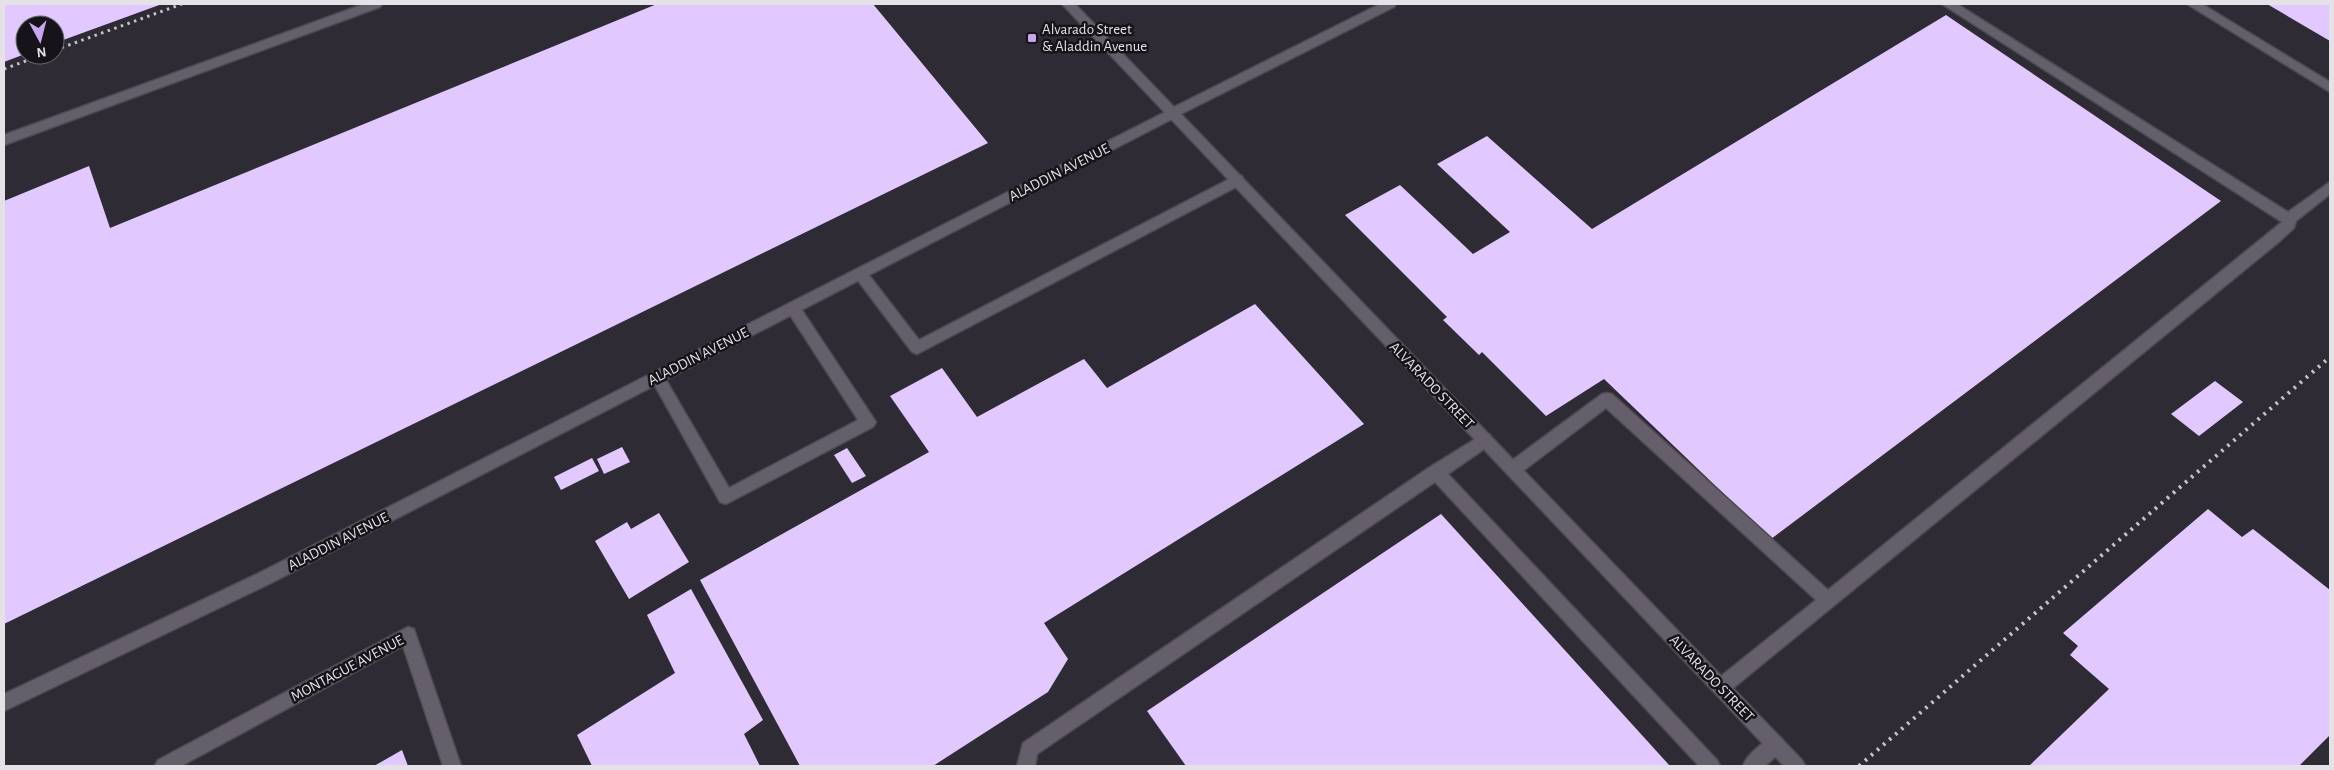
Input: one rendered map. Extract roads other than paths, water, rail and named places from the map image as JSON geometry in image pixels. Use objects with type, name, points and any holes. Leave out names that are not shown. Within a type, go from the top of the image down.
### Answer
[{"type":"street","points":[[4,140],[376,4]]},
{"type":"street","name":"ALVARADO STREET","points":[[1068,4],[1796,766]]},
{"type":"street","name":"ALADDIN AVENUE","points":[[4,703],[265,578],[1173,113],[1390,4]]},
{"type":"street","points":[[1948,4],[2289,218]]},
{"type":"street","points":[[2193,4],[2330,88]]},
{"type":"street","points":[[860,274],[917,348],[1237,180]]},
{"type":"street","points":[[2289,218],[2330,187]]},
{"type":"street","points":[[1721,687],[2275,236],[2289,224],[2289,218]]},
{"type":"street","points":[[657,377],[726,497],[868,422],[793,308]]},
{"type":"street","points":[[1513,469],[1607,399],[1828,600]]},
{"type":"street","points":[[1026,766],[1029,749],[1484,440]]},
{"type":"street","points":[[1436,472],[1711,766]]},
{"type":"street","name":"MONTAGUE AVENUE","points":[[164,766],[408,635],[452,766]]},
{"type":"street","points":[[1752,766],[1776,746]]},
{"type":"railway","points":[[65,46],[182,4]]},
{"type":"railway","points":[[4,69],[15,65]]},
{"type":"railway","points":[[1859,766],[2330,357]]},
{"type":"place","name":"Alvarado Street & Aladdin Avenue","points":[[1032,38]]}]
